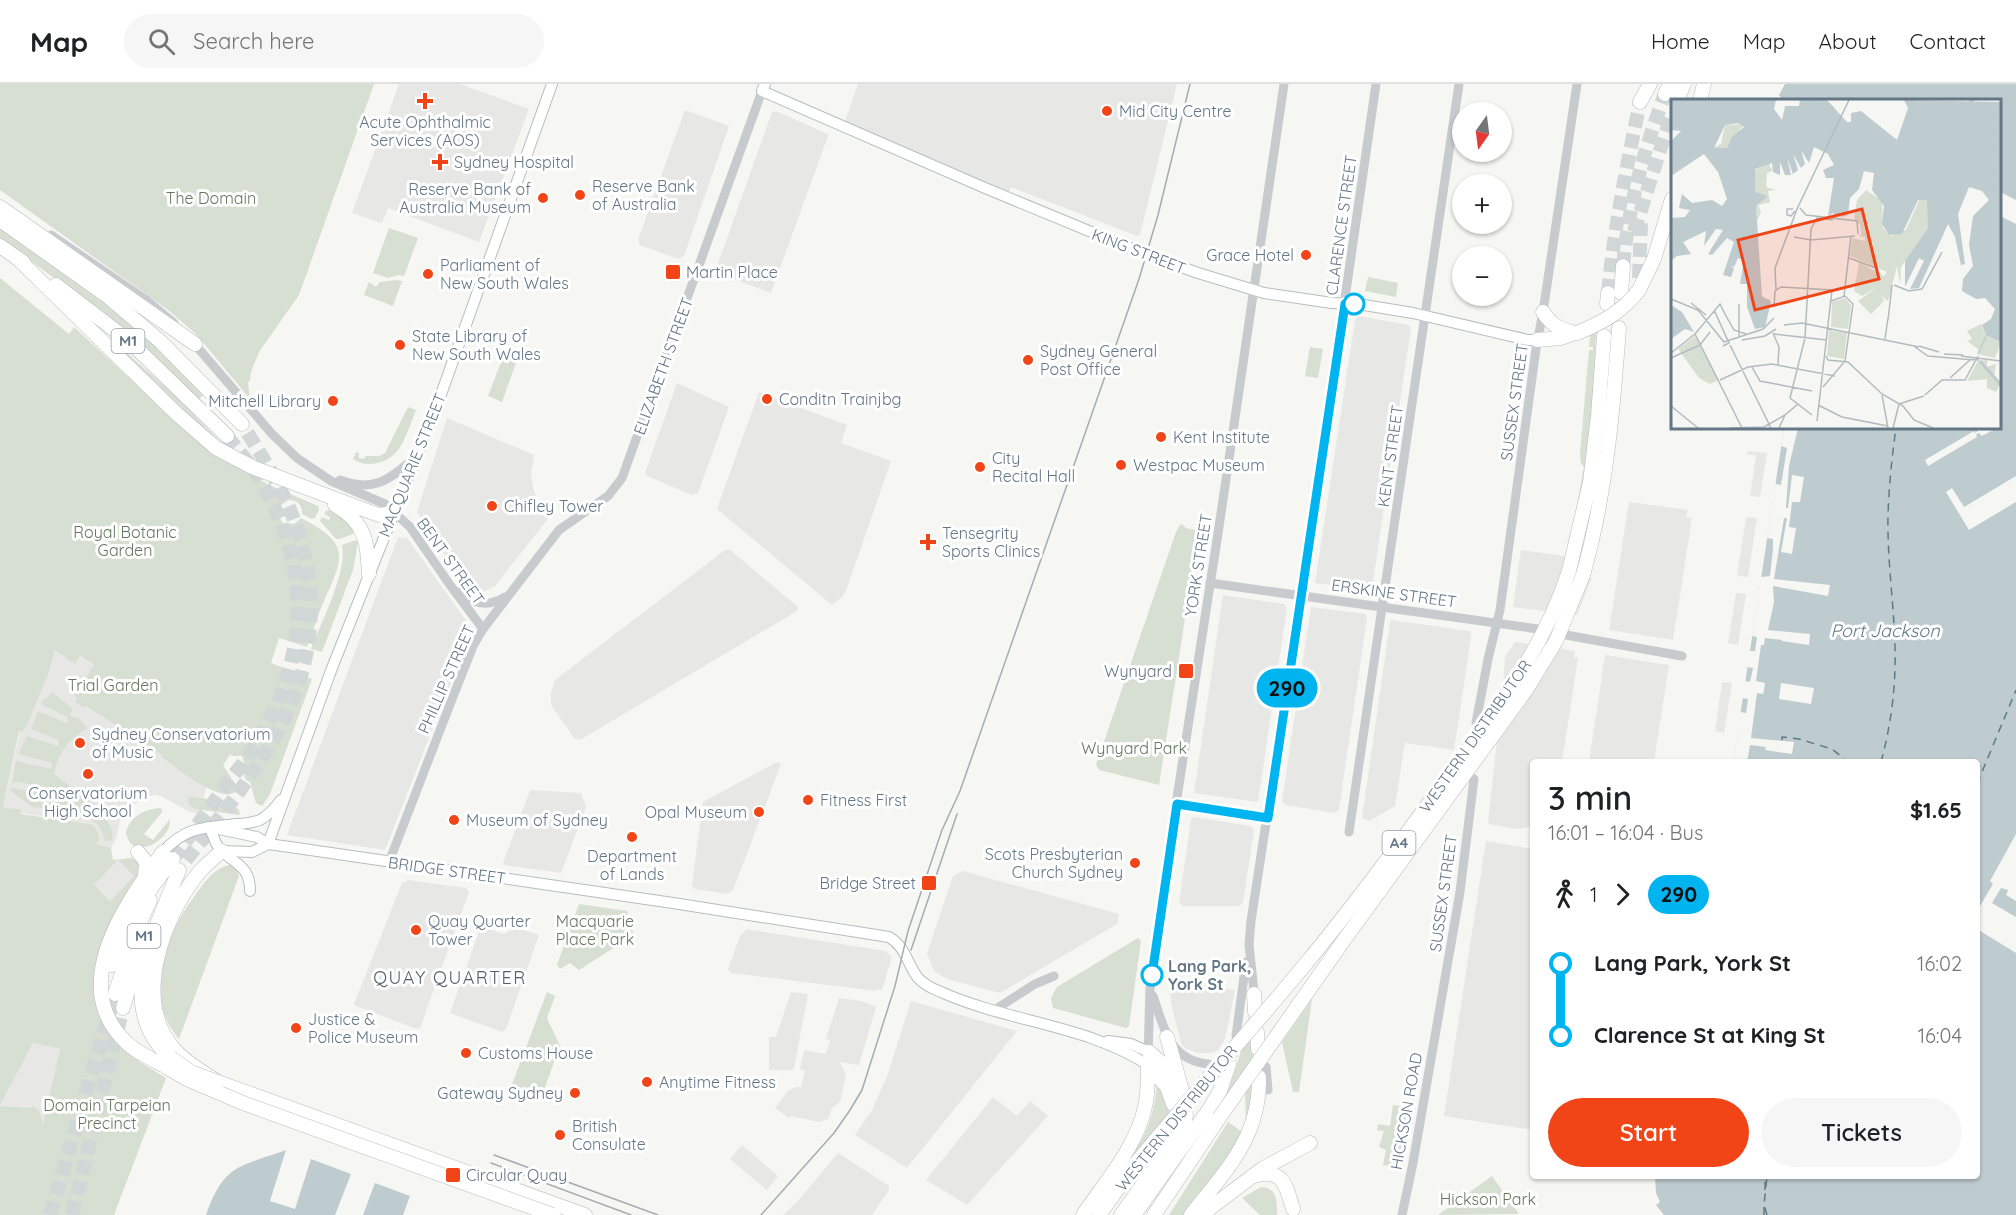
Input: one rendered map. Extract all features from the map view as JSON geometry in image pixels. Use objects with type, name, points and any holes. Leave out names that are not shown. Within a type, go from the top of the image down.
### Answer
[{"type":"highway","points":[[1644,84],[1640,102],[1650,84]]},
{"type":"highway","points":[[1671,93],[1684,84]]},
{"type":"highway","points":[[1700,99],[1704,84]]},
{"type":"highway","points":[[1537,340],[1561,338],[1577,333],[1612,316],[1630,302],[1639,290],[1654,259],[1671,202]]},
{"type":"highway","points":[[0,204],[195,344]]},
{"type":"highway","points":[[0,204],[169,337]]},
{"type":"highway","name":"M1","points":[[0,220],[106,295],[161,342],[239,420],[209,380],[169,337]]},
{"type":"highway","points":[[0,247],[15,256],[206,440],[235,458],[295,483],[379,515],[394,513]]},
{"type":"highway","name":"M1","points":[[15,256],[129,341],[227,436]]},
{"type":"highway","points":[[1612,296],[1623,266]]},
{"type":"highway","points":[[107,281],[141,309],[169,337]]},
{"type":"highway","points":[[1543,312],[1551,324],[1562,330],[1577,333]]},
{"type":"highway","name":"WESTERN DISTRIBUTOR","points":[[1154,1215],[1344,940],[1476,761],[1556,642],[1576,573],[1599,508],[1607,460],[1619,328]]},
{"type":"highway","name":"WESTERN DISTRIBUTOR","points":[[1099,1215],[1137,1162],[1330,934],[1437,791],[1532,656],[1576,573],[1598,417],[1604,336]]},
{"type":"highway","points":[[295,483],[340,508],[356,521],[366,539],[369,574]]},
{"type":"highway","points":[[168,1059],[154,1009],[153,981],[157,961],[167,929],[185,893],[201,870],[222,851]]},
{"type":"highway","points":[[138,852],[146,862],[145,877]]},
{"type":"highway","points":[[168,1059],[136,1050],[121,1036],[108,1014],[102,993],[102,970],[108,944],[126,906],[145,877],[174,861]]},
{"type":"highway","points":[[174,861],[149,948],[141,986],[141,1004],[148,1028],[158,1046],[187,1079],[243,1102],[553,1215]]},
{"type":"highway","points":[[174,861],[140,901],[128,921],[114,957],[109,981],[111,1002],[123,1030],[136,1043],[191,1072],[585,1215]]},
{"type":"highway","name":"M1","points":[[115,994],[136,931],[174,861]]},
{"type":"highway","name":"M1","points":[[123,1008],[144,934],[163,896],[174,861]]},
{"type":"highway","points":[[1254,994],[1256,1011]]},
{"type":"highway","points":[[1148,1059],[1167,1087],[1179,1096],[1167,1037]]},
{"type":"highway","points":[[1083,1215],[1127,1150],[1141,1121],[1146,1101],[1148,1059]]},
{"type":"highway","points":[[1134,1215],[1210,1108],[1220,1091],[1229,1064]]},
{"type":"highway","points":[[1191,1215],[1246,1142],[1257,1110],[1263,1072]]},
{"type":"highway","points":[[1200,1215],[1248,1148],[1260,1124],[1268,1090]]},
{"type":"highway","points":[[1164,1174],[1181,1144],[1186,1114]]},
{"type":"highway","points":[[1121,1215],[1163,1156],[1175,1127]]},
{"type":"highway","points":[[1200,1215],[1251,1177],[1294,1150],[1310,1143]]},
{"type":"highway","points":[[1251,1177],[1268,1174],[1281,1179],[1287,1187],[1293,1209]]},
{"type":"main road","name":"MACQUARIE STREET","points":[[268,844],[328,679],[439,400],[552,84]]},
{"type":"main road","name":"KING STREET","points":[[764,87],[985,188],[1135,250],[1198,273],[1253,291],[1358,304],[1537,340]]},
{"type":"main road","points":[[174,861],[183,834],[194,829],[250,823],[273,810],[286,794]]},
{"type":"main road","points":[[210,827],[217,846],[243,868],[249,879],[250,891]]},
{"type":"main road","name":"BRIDGE STREET","points":[[210,827],[257,837],[268,844],[661,901],[890,938],[899,944],[922,981],[942,993],[993,1011]]},
{"type":"main road","points":[[222,851],[252,852],[268,844]]},
{"type":"main road","points":[[993,1011],[1096,1040],[1128,1054],[1148,1059]]},
{"type":"street","name":"YORK STREET","points":[[1148,1059],[1150,989],[1174,813],[1219,527],[1284,84]]},
{"type":"street","name":"CLARENCE STREET","points":[[1254,994],[1249,945],[1376,84]]},
{"type":"street","name":"KENT STREET","points":[[1349,832],[1459,84]]},
{"type":"street","name":"SUSSEX STREET","points":[[1476,723],[1500,610],[1537,340],[1577,84]]},
{"type":"street","name":"ELIZABETH STREET","points":[[622,478],[764,87]]},
{"type":"street","points":[[0,204],[146,300],[174,322],[283,446],[310,468],[351,483],[370,485],[387,480],[416,457]]},
{"type":"street","name":"BENT STREET","points":[[310,468],[331,481],[382,503],[410,527],[483,629]]},
{"type":"street","name":"PHILLIP STREET","points":[[389,862],[444,717],[473,646],[483,629],[563,526],[608,496],[622,478]]},
{"type":"street","name":"ERSKINE STREET","points":[[1209,583],[1538,629]]},
{"type":"street","points":[[450,585],[467,598],[482,604],[496,602],[510,593]]},
{"type":"street","points":[[1566,635],[1594,642],[1682,656]]},
{"type":"street","name":"SUSSEX STREET","points":[[1439,1012],[1460,892],[1474,779]]},
{"type":"street","points":[[1236,1036],[1249,945]]},
{"type":"street","points":[[993,1011],[1035,984],[1054,976]]},
{"type":"street","points":[[1150,989],[1167,1037],[1184,1057],[1193,1062],[1209,1064]]},
{"type":"street","name":"HICKSON ROAD","points":[[1402,1215],[1439,1012]]},
{"type":"street","points":[[1263,1072],[1268,1090]]},
{"type":"shaded area","name":"Sydney Hospital","points":[[399,84],[460,84],[529,109],[479,242],[388,208],[382,223],[352,213]]},
{"type":"shaded area","points":[[858,84],[1177,84],[1140,235],[1137,236],[1011,187],[1006,197],[843,127]]},
{"type":"shaded area","points":[[685,110],[729,126],[684,256],[678,259],[640,245],[638,240]]},
{"type":"shaded area","points":[[776,111],[828,134],[828,136],[771,293],[715,272],[772,112]]},
{"type":"shaded area","points":[[1359,316],[1408,325],[1411,328],[1370,590],[1315,583],[1355,320]]},
{"type":"shaded area","points":[[677,383],[729,407],[698,493],[692,495],[647,476],[645,473]]},
{"type":"shaded area","points":[[759,392],[847,425],[841,443],[891,461],[847,588],[843,596],[832,605],[717,509]]},
{"type":"shaded area","name":"Chifley Tower","points":[[447,418],[534,455],[531,474],[534,492],[542,506],[551,515],[495,586],[485,591],[471,587],[460,579],[417,512]]},
{"type":"shaded area","points":[[1748,451],[1767,453],[1760,497],[1750,496],[1756,455],[1747,455]]},
{"type":"shaded area","points":[[1629,502],[1688,510],[1686,517],[1692,518],[1673,640],[1609,630]]},
{"type":"shaded area","points":[[1746,517],[1757,518],[1748,577],[1737,576]]},
{"type":"shaded area","points":[[398,537],[407,538],[472,629],[385,850],[287,835]]},
{"type":"shaded area","points":[[725,550],[730,550],[798,607],[797,611],[580,740],[574,738],[551,705],[551,693],[555,680]]},
{"type":"shaded area","points":[[1521,550],[1565,556],[1562,568],[1592,578],[1577,615],[1513,607]]},
{"type":"shaded area","points":[[1736,593],[1746,594],[1738,645],[1728,643]]},
{"type":"shaded area","points":[[1223,595],[1284,604],[1287,608],[1258,802],[1194,793]]},
{"type":"shaded area","points":[[1311,607],[1366,614],[1367,618],[1339,810],[1334,813],[1286,805],[1282,801]]},
{"type":"shaded area","points":[[1392,620],[1469,631],[1471,634],[1454,750],[1405,743],[1395,806],[1369,821],[1362,818]]},
{"type":"shaded area","points":[[1515,642],[1549,647],[1523,688],[1513,693],[1503,688],[1505,657]]},
{"type":"shaded area","points":[[1557,648],[1575,651],[1574,657],[1578,658],[1562,759],[1530,759],[1530,827],[1516,829],[1488,824],[1497,739]]},
{"type":"shaded area","name":"Sydney Conservatorium of Music","points":[[55,649],[75,663],[79,656],[94,665],[75,696],[77,698],[75,702],[84,708],[86,705],[206,787],[204,798],[187,796],[189,805],[201,810],[199,814],[190,812],[161,796],[154,795],[142,799],[120,821],[116,839],[111,848],[92,844],[86,823],[19,813],[21,811],[3,807],[20,730],[48,675]]},
{"type":"shaded area","points":[[1605,655],[1669,665],[1654,759],[1589,759]]},
{"type":"shaded area","points":[[1722,682],[1732,683],[1724,733],[1715,731]]},
{"type":"shaded area","points":[[777,762],[781,764],[733,890],[727,894],[695,889],[692,885],[703,802]]},
{"type":"shaded area","points":[[530,790],[581,793],[586,807],[561,873],[504,865],[503,863]]},
{"type":"shaded area","points":[[1194,817],[1251,826],[1254,830],[1243,903],[1239,906],[1183,906],[1179,903],[1191,819]]},
{"type":"shaded area","points":[[1486,841],[1530,848],[1530,1130],[1444,1116]]},
{"type":"shaded area","points":[[118,860],[134,876],[110,901],[93,886]]},
{"type":"shaded area","points":[[963,871],[1119,914],[1117,924],[1000,993],[947,979],[934,971],[927,953],[953,876]]},
{"type":"shaded area","points":[[408,880],[466,888],[469,892],[420,1028],[417,1029],[354,1004],[402,883]]},
{"type":"shaded area","points":[[481,926],[504,934],[515,927],[539,935],[506,1029],[502,1032],[450,1013]]},
{"type":"shaded area","points":[[747,929],[885,951],[892,957],[882,990],[731,973],[728,969],[740,936]]},
{"type":"shaded area","points":[[1170,980],[1235,990],[1224,1041],[1218,1050],[1212,1053],[1197,1053],[1185,1048],[1181,1043],[1171,1003]]},
{"type":"shaded area","points":[[791,992],[808,994],[794,1068],[792,1070],[769,1070],[769,1037],[776,1037]]},
{"type":"shaded area","points":[[839,998],[862,1001],[876,1007],[859,1065],[840,1062],[846,1075],[840,1102],[832,1108],[828,1119],[820,1122],[791,1116],[789,1118],[775,1108],[788,1091],[801,1087],[805,1071],[800,1069],[804,1050],[826,1054],[830,1040],[826,1039]]},
{"type":"shaded area","points":[[911,1001],[1017,1031],[907,1168],[855,1135],[872,1110],[888,1074]]},
{"type":"shaded area","points":[[33,1043],[60,1049],[43,1125],[31,1106],[0,1106],[10,1082]]},
{"type":"shaded area","points":[[993,1097],[1017,1116],[1030,1101],[1048,1116],[967,1205],[926,1180]]},
{"type":"shaded area","points":[[742,1145],[778,1176],[767,1190],[730,1159]]},
{"type":"shaded area","points":[[838,1153],[889,1186],[889,1190],[872,1215],[783,1215],[796,1203]]},
{"type":"green space","name":"The Domain","points":[[0,84],[374,84],[299,295],[259,352],[251,372],[248,382],[250,399],[196,334],[168,310],[0,190]]},
{"type":"green space","points":[[0,226],[120,312],[205,393],[198,400],[151,353],[116,324],[0,238]]},
{"type":"green space","points":[[389,228],[418,238],[404,276],[388,278],[373,273]]},
{"type":"green space","points":[[1368,277],[1398,283],[1396,297],[1365,291]]},
{"type":"green space","name":"Royal Botanic Garden","points":[[0,278],[69,334],[74,327],[200,443],[267,484],[318,506],[319,510],[312,519],[302,514],[298,503],[288,500],[279,507],[277,514],[283,523],[294,524],[301,518],[318,528],[337,546],[339,556],[334,578],[307,647],[279,638],[271,663],[312,679],[270,794],[262,806],[256,803],[250,782],[246,780],[240,767],[244,763],[242,756],[231,756],[231,753],[223,765],[236,785],[236,792],[219,793],[198,783],[161,757],[162,755],[86,706],[84,708],[75,702],[77,698],[74,696],[94,665],[80,656],[75,664],[55,650],[48,675],[26,727],[22,732],[19,731],[3,807],[22,810],[20,814],[91,824],[96,828],[98,834],[99,839],[96,844],[111,848],[113,860],[132,858],[141,865],[141,872],[129,888],[113,922],[98,965],[127,1049],[140,1062],[166,1078],[114,1215],[0,1215],[0,1106],[34,1107],[39,1111],[43,1124],[60,1049],[33,1043],[0,1105]],"holes":[[[118,860],[134,876],[110,901],[94,885]]]},
{"type":"green space","points":[[402,281],[393,306],[364,295],[369,282],[376,287],[380,282]]},
{"type":"green space","points":[[1596,333],[1593,405],[1588,452],[1574,522],[1584,467],[1580,454],[1589,350],[1593,350],[1593,347],[1589,347],[1590,335]]},
{"type":"green space","points":[[110,338],[179,399],[220,442],[200,427]]},
{"type":"green space","points":[[1310,347],[1323,349],[1318,378],[1305,376]]},
{"type":"green space","points":[[505,352],[518,357],[502,402],[488,396]]},
{"type":"green space","points":[[408,407],[416,410],[404,440],[395,454],[384,461],[371,464],[353,459],[356,452],[359,453],[359,458],[363,459],[366,456],[379,456],[385,453]]},
{"type":"green space","points":[[329,510],[346,520],[354,530],[353,534],[336,539],[320,521],[322,517],[329,520],[330,517],[324,514]]},
{"type":"green space","name":"Wynyard Park","points":[[1182,524],[1186,528],[1196,530],[1198,535],[1159,785],[1099,770],[1096,765],[1176,532]]},
{"type":"green space","points":[[356,540],[358,542],[353,570],[322,652],[311,649],[337,582],[343,556],[342,545]]},
{"type":"green space","points":[[52,692],[73,709],[70,715],[77,717],[88,728],[66,746],[58,759],[54,774],[96,806],[96,812],[111,827],[112,840],[105,841],[98,825],[86,818],[53,814],[53,809],[32,807],[10,790],[11,788],[47,793],[47,787],[12,783],[16,761],[51,769],[52,763],[18,754],[27,736],[58,746],[59,740],[31,729],[38,711],[67,723],[68,718],[41,704],[44,698],[46,699]]},
{"type":"green space","points":[[187,796],[230,802],[239,810],[240,815],[195,809],[189,805]]},
{"type":"green space","points":[[159,808],[162,812],[144,834],[153,840],[170,819],[165,835],[150,845],[135,846],[129,841],[126,832],[128,826],[143,812]]},
{"type":"green space","points":[[230,865],[236,869],[239,876],[179,1039],[167,1021],[161,1003],[159,984],[166,947],[184,911],[203,885],[215,872]]},
{"type":"green space","name":"Macquarie Place Park","points":[[579,904],[627,911],[634,935],[579,970],[570,963],[560,969],[557,965]]},
{"type":"green space","points":[[1138,938],[1141,941],[1129,1026],[1126,1028],[1053,1008],[1051,998],[1057,987]]},
{"type":"green space","points":[[547,992],[555,996],[547,1018],[560,1046],[541,1098],[511,1087]]},
{"type":"green space","points":[[1312,999],[1299,1092],[1293,1092],[1282,1042]]},
{"type":"green space","points":[[1249,1015],[1256,1081],[1246,1122],[1245,1091],[1221,1103],[1238,1060]]},
{"type":"green space","points":[[1157,1085],[1160,1085],[1168,1107],[1167,1132],[1153,1161],[1149,1160],[1156,1151],[1146,1142],[1133,1158],[1130,1156],[1149,1123]]},
{"type":"green space","points":[[1393,1105],[1408,1107],[1398,1167],[1383,1165],[1386,1150],[1379,1147],[1384,1131],[1377,1130],[1378,1124],[1390,1126]]},
{"type":"green space","points":[[1228,1122],[1245,1134],[1234,1154],[1185,1215],[1169,1215]]},
{"type":"green space","name":"Hickson Park","points":[[1492,1176],[1519,1214],[1438,1215]]},
{"type":"green space","points":[[1261,1187],[1274,1193],[1277,1215],[1260,1215],[1242,1198]]},
{"type":"water","name":"Port Jackson","points":[[1785,84],[2016,84],[2016,834],[1990,881],[1993,884],[1980,906],[1980,759],[1733,759],[1784,429],[2001,429],[2001,99],[1782,99],[1779,95]]},
{"type":"water","points":[[2001,888],[2008,890],[2006,895],[2016,901],[2016,917],[1992,903]]},
{"type":"water","points":[[1980,931],[2016,953],[2016,1215],[1664,1215],[1656,1205],[1660,1202],[1656,1193],[1655,1179],[1980,1179]]},
{"type":"water","points":[[286,1150],[270,1201],[295,1209],[311,1159],[351,1174],[335,1215],[206,1215],[219,1186],[235,1170]]},
{"type":"water","points":[[375,1183],[410,1196],[403,1215],[363,1215]]},
{"type":"pier","points":[[2001,192],[2016,200],[2016,224],[2001,216]]},
{"type":"pier","points":[[1784,429],[1798,429],[1789,466],[1786,508],[1788,508],[1792,475],[1804,477],[1800,502],[1792,502],[1789,527],[1796,528],[1792,554],[1781,552],[1787,518],[1784,518],[1774,579],[1830,585],[1828,596],[1773,586],[1774,602],[1768,630],[1810,634],[1809,645],[1765,638],[1764,645],[1761,645],[1756,681],[1765,683],[1763,694],[1757,693],[1751,738],[1794,742],[1792,754],[1750,745],[1748,759],[1733,759],[1740,712],[1746,713],[1748,699],[1742,698],[1745,681],[1750,682],[1753,668],[1747,667],[1749,651],[1755,651],[1757,637],[1752,636],[1761,577],[1770,576],[1773,539],[1767,538],[1775,484],[1781,485],[1787,448],[1781,446]]},
{"type":"pier","points":[[1977,429],[1995,429],[1982,436],[1979,433],[1977,437],[1928,466],[1925,460],[1974,431],[1975,433],[1978,431]]},
{"type":"pier","points":[[2016,476],[2016,502],[1969,530],[1946,492],[1952,488],[1964,507]]},
{"type":"pier","points":[[1781,683],[1814,688],[1811,704],[1779,699]]},
{"type":"ferry route","points":[[1882,759],[1888,734],[1895,677],[1888,515],[1896,429]]},
{"type":"ferry route","points":[[1980,777],[2016,690]]},
{"type":"ferry route","points":[[1782,740],[1782,737],[1799,739],[1832,749],[1844,759]]},
{"type":"ferry route","points":[[1765,1179],[1765,1190]]},
{"type":"ferry route","points":[[1767,1179],[1764,1205],[1767,1215]]},
{"type":"ferry route","points":[[1764,1207],[1764,1215]]},
{"type":"tunnel","points":[[1623,266],[1638,178],[1665,94]]},
{"type":"tunnel","points":[[1608,293],[1617,221],[1640,102]]},
{"type":"tunnel","points":[[1634,232],[1671,116]]},
{"type":"tunnel","points":[[1639,278],[1641,223]]},
{"type":"tunnel","points":[[186,860],[243,787],[267,750],[287,712],[302,672],[310,630],[310,586],[300,537],[282,493],[242,424]]},
{"type":"tunnel","points":[[173,859],[256,744],[274,710],[287,676],[295,642],[298,608],[295,574],[287,540],[274,506],[255,472],[227,436]]},
{"type":"tunnel","points":[[50,1215],[115,994]]},
{"type":"tunnel","points":[[72,1215],[123,1008]]},
{"type":"tram line","points":[[761,1215],[834,1133],[862,1090],[895,986],[908,931],[942,830],[960,791],[1139,279],[1158,215],[1190,84]]},
{"type":"tram line","points":[[911,950],[957,814]]},
{"type":"tram line","points":[[494,1155],[658,1215]]},
{"type":"tram line","points":[[491,1163],[631,1215]]},
{"type":"bus line","name":"290","points":[[1152,975],[1177,804],[1268,818],[1345,304],[1354,304]]},
{"type":"place","name":"Acute Ophthalmic Services (AOS)","points":[[425,101]]},
{"type":"place","name":"Mid City Centre","points":[[1107,111]]},
{"type":"place","name":"Sydney Hospital","points":[[440,162]]},
{"type":"place","name":"Reserve Bank of Australia","points":[[580,195]]},
{"type":"place","name":"Reserve Bank of Australia Museum","points":[[543,198]]},
{"type":"place","name":"Grace Hotel","points":[[1306,255]]},
{"type":"place","name":"Martin Place","points":[[673,272]]},
{"type":"place","name":"Parliament of New South Wales","points":[[428,274]]},
{"type":"place","name":"State Library of New South Wales","points":[[400,345]]},
{"type":"place","name":"Sydney General Post Office","points":[[1028,360]]},
{"type":"place","name":"Conditn Trainjbg","points":[[767,399]]},
{"type":"place","name":"Mitchell Library","points":[[333,401]]},
{"type":"place","name":"Kent Institute","points":[[1161,437]]},
{"type":"place","name":"Westpac Museum","points":[[1121,465]]},
{"type":"place","name":"City Recital Hall","points":[[980,467]]},
{"type":"place","name":"Chifley Tower","points":[[492,506]]},
{"type":"place","name":"Tensegrity Sports Clinics","points":[[928,542]]},
{"type":"place","name":"Wynyard","points":[[1186,671]]},
{"type":"place","name":"Sydney Conservatorium of Music","points":[[80,743]]},
{"type":"place","name":"Conservatorium High School","points":[[88,774]]},
{"type":"place","name":"Fitness First","points":[[808,800]]},
{"type":"place","name":"Opal Museum","points":[[759,812]]},
{"type":"place","name":"Museum of Sydney","points":[[454,820]]},
{"type":"place","name":"Department of Lands","points":[[632,837]]},
{"type":"place","name":"Scots Presbyterian Church Sydney","points":[[1135,863]]},
{"type":"place","name":"Bridge Street","points":[[929,883]]},
{"type":"place","name":"Quay Quarter Tower","points":[[416,930]]},
{"type":"place","name":"Lang Park, York St","points":[[1152,975]]},
{"type":"place","name":"Justice & Police Museum","points":[[296,1028]]},
{"type":"place","name":"Customs House","points":[[466,1053]]},
{"type":"place","name":"Anytime Fitness","points":[[647,1082]]},
{"type":"place","name":"Gateway Sydney","points":[[575,1093]]},
{"type":"place","name":"British Consulate","points":[[560,1135]]},
{"type":"place","name":"Circular Quay","points":[[453,1175]]},
{"type":"district","name":"QUAY QUARTER","points":[[450,978]]},
{"type":"park label","name":"Trial Garden","points":[[113,685]]},
{"type":"park label","name":"Domain Tarpeian Precinct","points":[[107,1114]]}]
